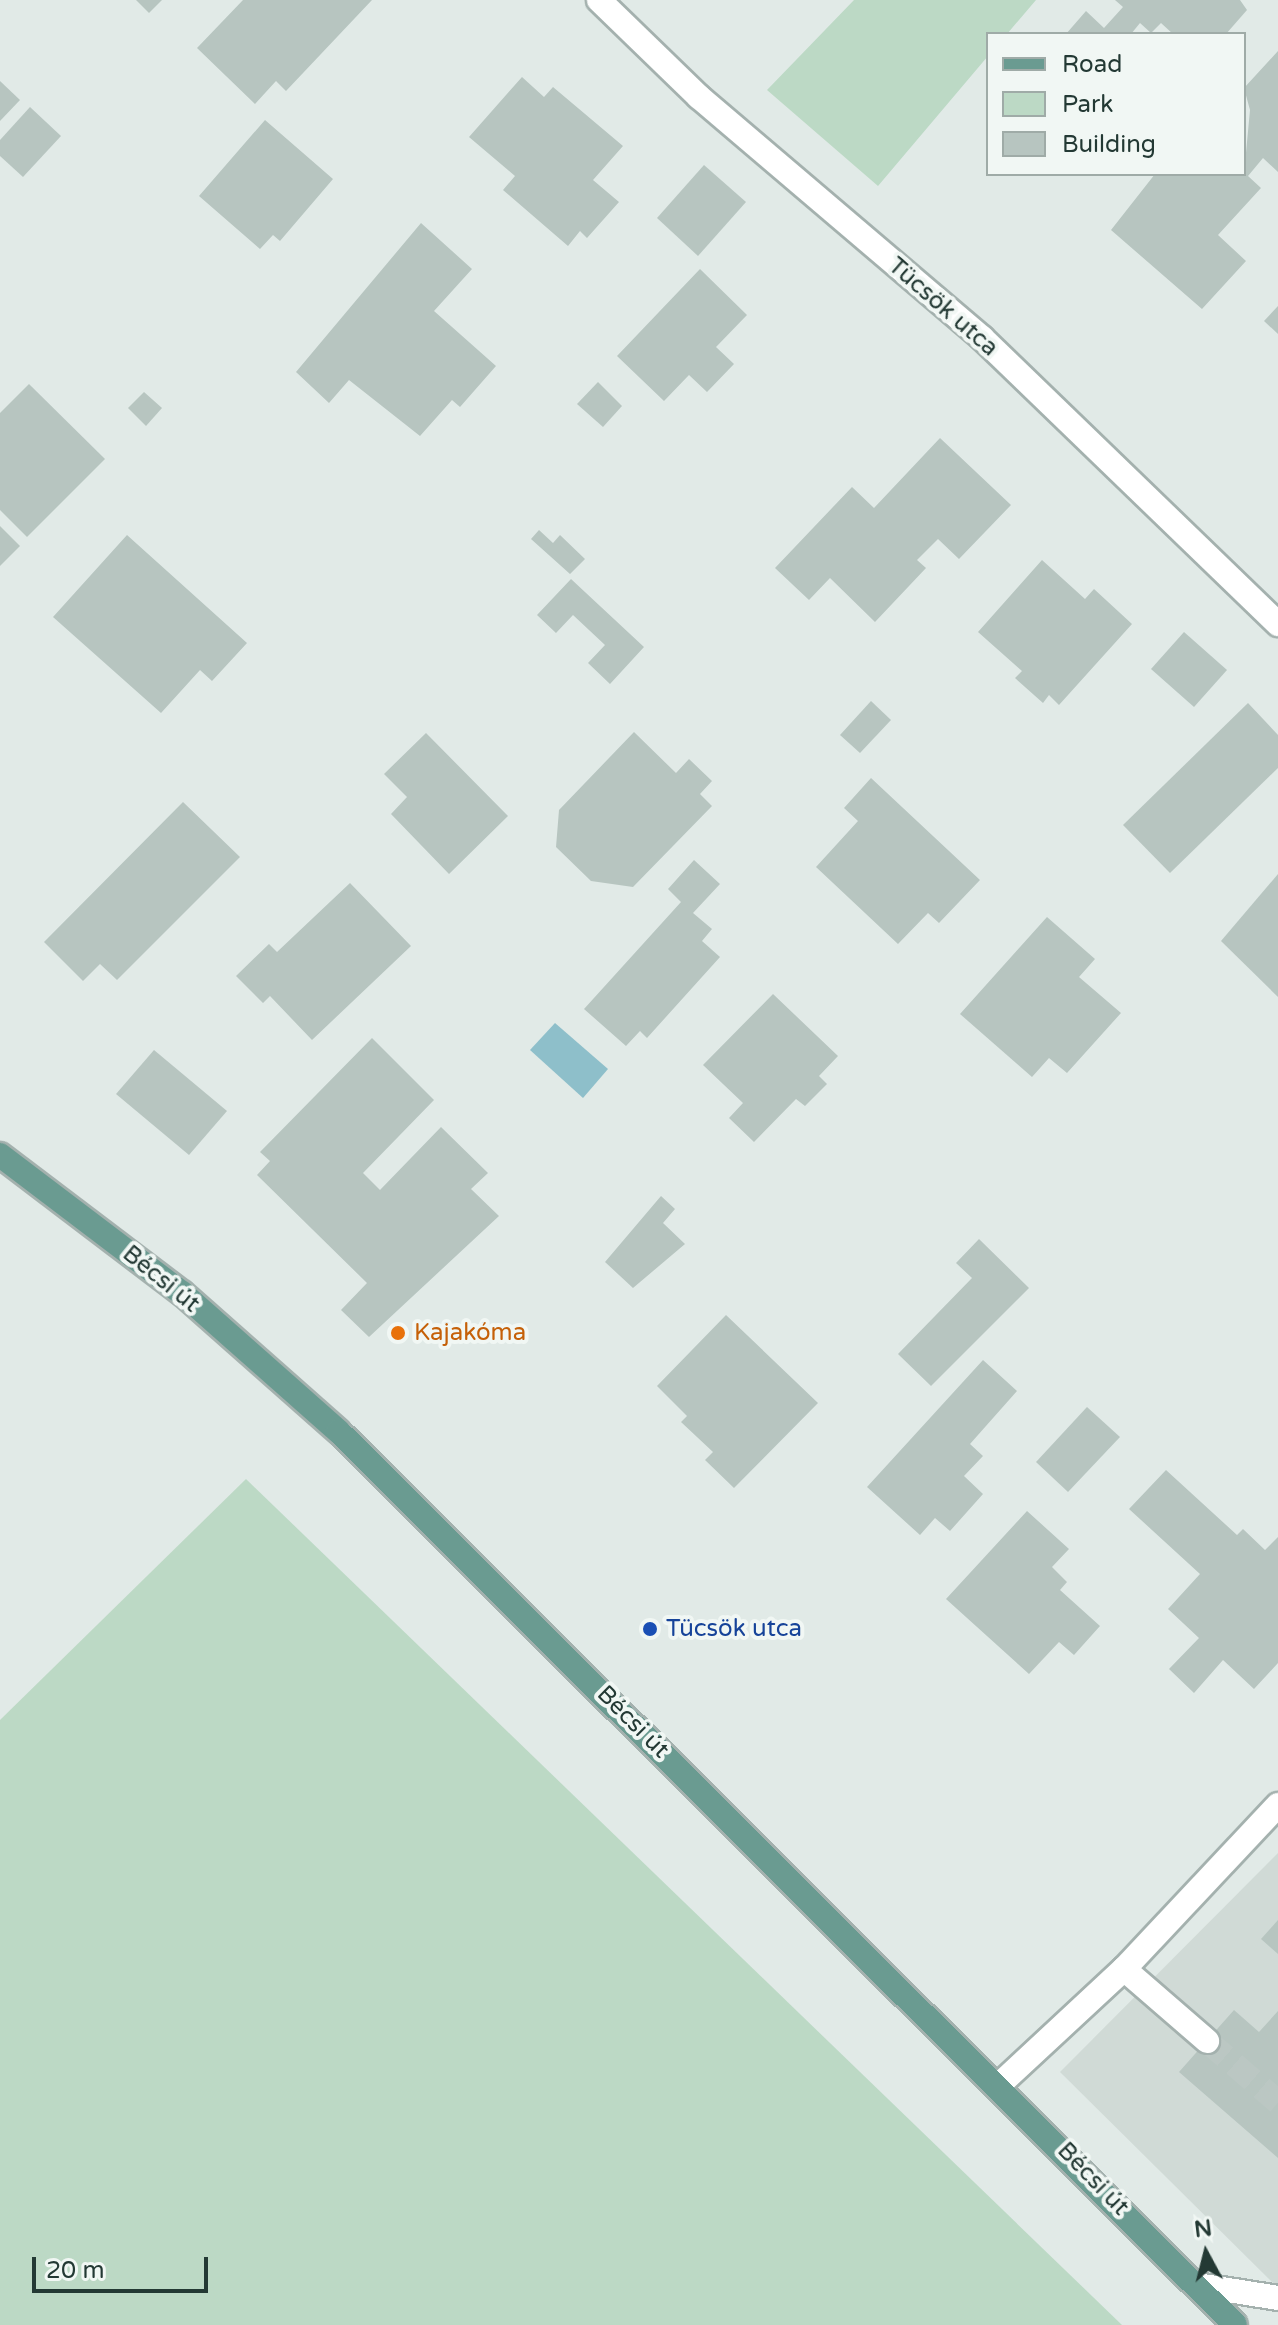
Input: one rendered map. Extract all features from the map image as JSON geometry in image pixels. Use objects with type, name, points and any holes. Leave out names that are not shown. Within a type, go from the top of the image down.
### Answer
[{"type":"main road","name":"Bécsi út","points":[[0,1155],[182,1293],[338,1431],[999,2085],[1235,2325]]},
{"type":"street","name":"Tücsök utca","points":[[599,0],[699,97],[982,338],[1278,624]]},
{"type":"street","points":[[999,2085],[1124,1969],[1278,1805]]},
{"type":"street","points":[[1124,1969],[1207,2041]]},
{"type":"street","points":[[1197,2285],[1278,2298]]},
{"type":"shaded area","points":[[1278,1853],[1278,2288],[1060,2072]]},
{"type":"green space","points":[[854,0],[1036,0],[1009,32],[986,32],[986,58],[878,186],[767,90]]},
{"type":"green space","points":[[246,1479],[1122,2325],[0,2325],[0,1720]]},
{"type":"water","points":[[555,1023],[608,1069],[583,1098],[530,1050]]},
{"type":"building","points":[[136,0],[162,0],[149,13]]},
{"type":"building","points":[[243,0],[372,0],[286,91],[276,81],[255,104],[197,48]]},
{"type":"building","points":[[1115,0],[1240,0],[1247,10],[1228,32],[1171,32],[1161,23],[1150,32],[1140,23],[1133,32],[1068,32],[1086,11],[1104,28],[1123,7]]},
{"type":"building","points":[[1278,51],[1278,172],[1263,158],[1248,176],[1261,188],[1218,235],[1246,261],[1202,309],[1111,230],[1153,176],[1246,176],[1250,110],[1246,86]]},
{"type":"building","points":[[522,77],[544,97],[553,87],[623,146],[593,180],[619,202],[587,238],[580,231],[568,246],[503,190],[515,176],[469,137]]},
{"type":"building","points":[[0,81],[20,100],[0,121]]},
{"type":"building","points":[[30,107],[61,136],[23,177],[0,156],[0,140]]},
{"type":"building","points":[[265,120],[333,179],[280,241],[273,235],[260,249],[199,196]]},
{"type":"building","points":[[704,165],[746,202],[698,256],[657,218]]},
{"type":"building","points":[[421,223],[472,269],[434,311],[496,366],[460,407],[452,400],[420,436],[349,380],[329,403],[296,372]]},
{"type":"building","points":[[700,269],[747,315],[716,347],[734,364],[707,392],[689,375],[664,401],[617,356]]},
{"type":"building","points":[[1278,306],[1278,334],[1264,321]]},
{"type":"building","points":[[598,382],[622,406],[603,427],[577,404]]},
{"type":"building","points":[[29,384],[105,459],[27,537],[0,510],[0,413]]},
{"type":"building","points":[[144,392],[162,408],[146,426],[128,408]]},
{"type":"building","points":[[940,438],[1011,505],[959,559],[938,539],[917,560],[926,568],[875,622],[830,578],[809,600],[775,568],[852,487],[874,508]]},
{"type":"building","points":[[0,526],[20,546],[0,566]]},
{"type":"building","points":[[539,530],[553,543],[560,535],[585,559],[570,574],[531,539]]},
{"type":"building","points":[[127,535],[247,643],[212,681],[200,670],[161,713],[53,617]]},
{"type":"building","points":[[1042,560],[1085,599],[1094,589],[1132,624],[1059,705],[1049,695],[1043,703],[1015,678],[1022,671],[978,632]]},
{"type":"building","points":[[571,579],[644,647],[610,684],[588,663],[605,645],[573,615],[556,633],[537,615]]},
{"type":"building","points":[[1184,632],[1227,670],[1194,707],[1151,669]]},
{"type":"building","points":[[871,701],[891,720],[860,753],[840,735]]},
{"type":"building","points":[[1248,703],[1278,735],[1278,768],[1170,873],[1123,825]]},
{"type":"building","points":[[634,732],[676,773],[689,759],[712,781],[700,794],[712,806],[633,887],[591,881],[556,847],[559,810]]},
{"type":"building","points":[[426,733],[508,816],[449,874],[391,814],[407,797],[384,774]]},
{"type":"building","points":[[871,778],[980,880],[939,923],[928,913],[898,944],[816,867],[858,821],[844,808]]},
{"type":"building","points":[[183,802],[240,857],[117,980],[100,964],[83,981],[44,942]]},
{"type":"building","points":[[694,860],[720,884],[693,913],[712,929],[702,941],[720,957],[647,1038],[640,1031],[626,1046],[584,1009],[681,902],[668,889]]},
{"type":"building","points":[[1278,874],[1278,997],[1221,941]]},
{"type":"building","points":[[350,883],[411,946],[312,1040],[270,996],[263,1003],[236,976],[269,944],[277,952]]},
{"type":"building","points":[[1047,917],[1095,959],[1079,977],[1121,1013],[1067,1073],[1049,1058],[1032,1077],[960,1014]]},
{"type":"building","points":[[773,994],[838,1056],[819,1076],[827,1084],[805,1106],[796,1099],[754,1142],[729,1118],[743,1103],[703,1065]]},
{"type":"building","points":[[372,1038],[434,1100],[363,1173],[380,1190],[441,1127],[488,1173],[471,1189],[499,1216],[369,1337],[341,1310],[367,1283],[257,1175],[270,1161],[260,1152]]},
{"type":"building","points":[[154,1050],[227,1111],[189,1155],[116,1094]]},
{"type":"building","points":[[661,1196],[675,1209],[663,1223],[685,1244],[633,1288],[605,1262]]},
{"type":"building","points":[[979,1239],[1029,1288],[931,1386],[898,1354],[972,1278],[956,1263]]},
{"type":"building","points":[[726,1315],[818,1403],[734,1488],[705,1460],[713,1452],[681,1422],[687,1416],[657,1386]]},
{"type":"building","points":[[983,1360],[1017,1391],[970,1444],[983,1456],[964,1476],[983,1494],[950,1531],[935,1518],[920,1535],[867,1487]]},
{"type":"building","points":[[1087,1407],[1120,1437],[1068,1492],[1036,1462]]},
{"type":"building","points":[[1166,1470],[1237,1535],[1243,1529],[1265,1550],[1278,1537],[1278,1663],[1254,1689],[1223,1660],[1194,1693],[1169,1669],[1199,1638],[1168,1609],[1200,1574],[1129,1509]]},
{"type":"building","points":[[1027,1511],[1069,1549],[1052,1567],[1067,1582],[1060,1590],[1100,1626],[1074,1655],[1059,1642],[1029,1674],[946,1599]]},
{"type":"building","points":[[1278,1920],[1278,1954],[1261,1939]]},
{"type":"building","points":[[1234,2010],[1259,2032],[1278,2011],[1278,2158],[1179,2072]]},
{"type":"tunnel","points":[[1207,2041],[1278,2102]]},
{"type":"place","name":"Kajakóma","points":[[398,1333]]},
{"type":"place","name":"Tücsök utca","points":[[650,1629]]}]
